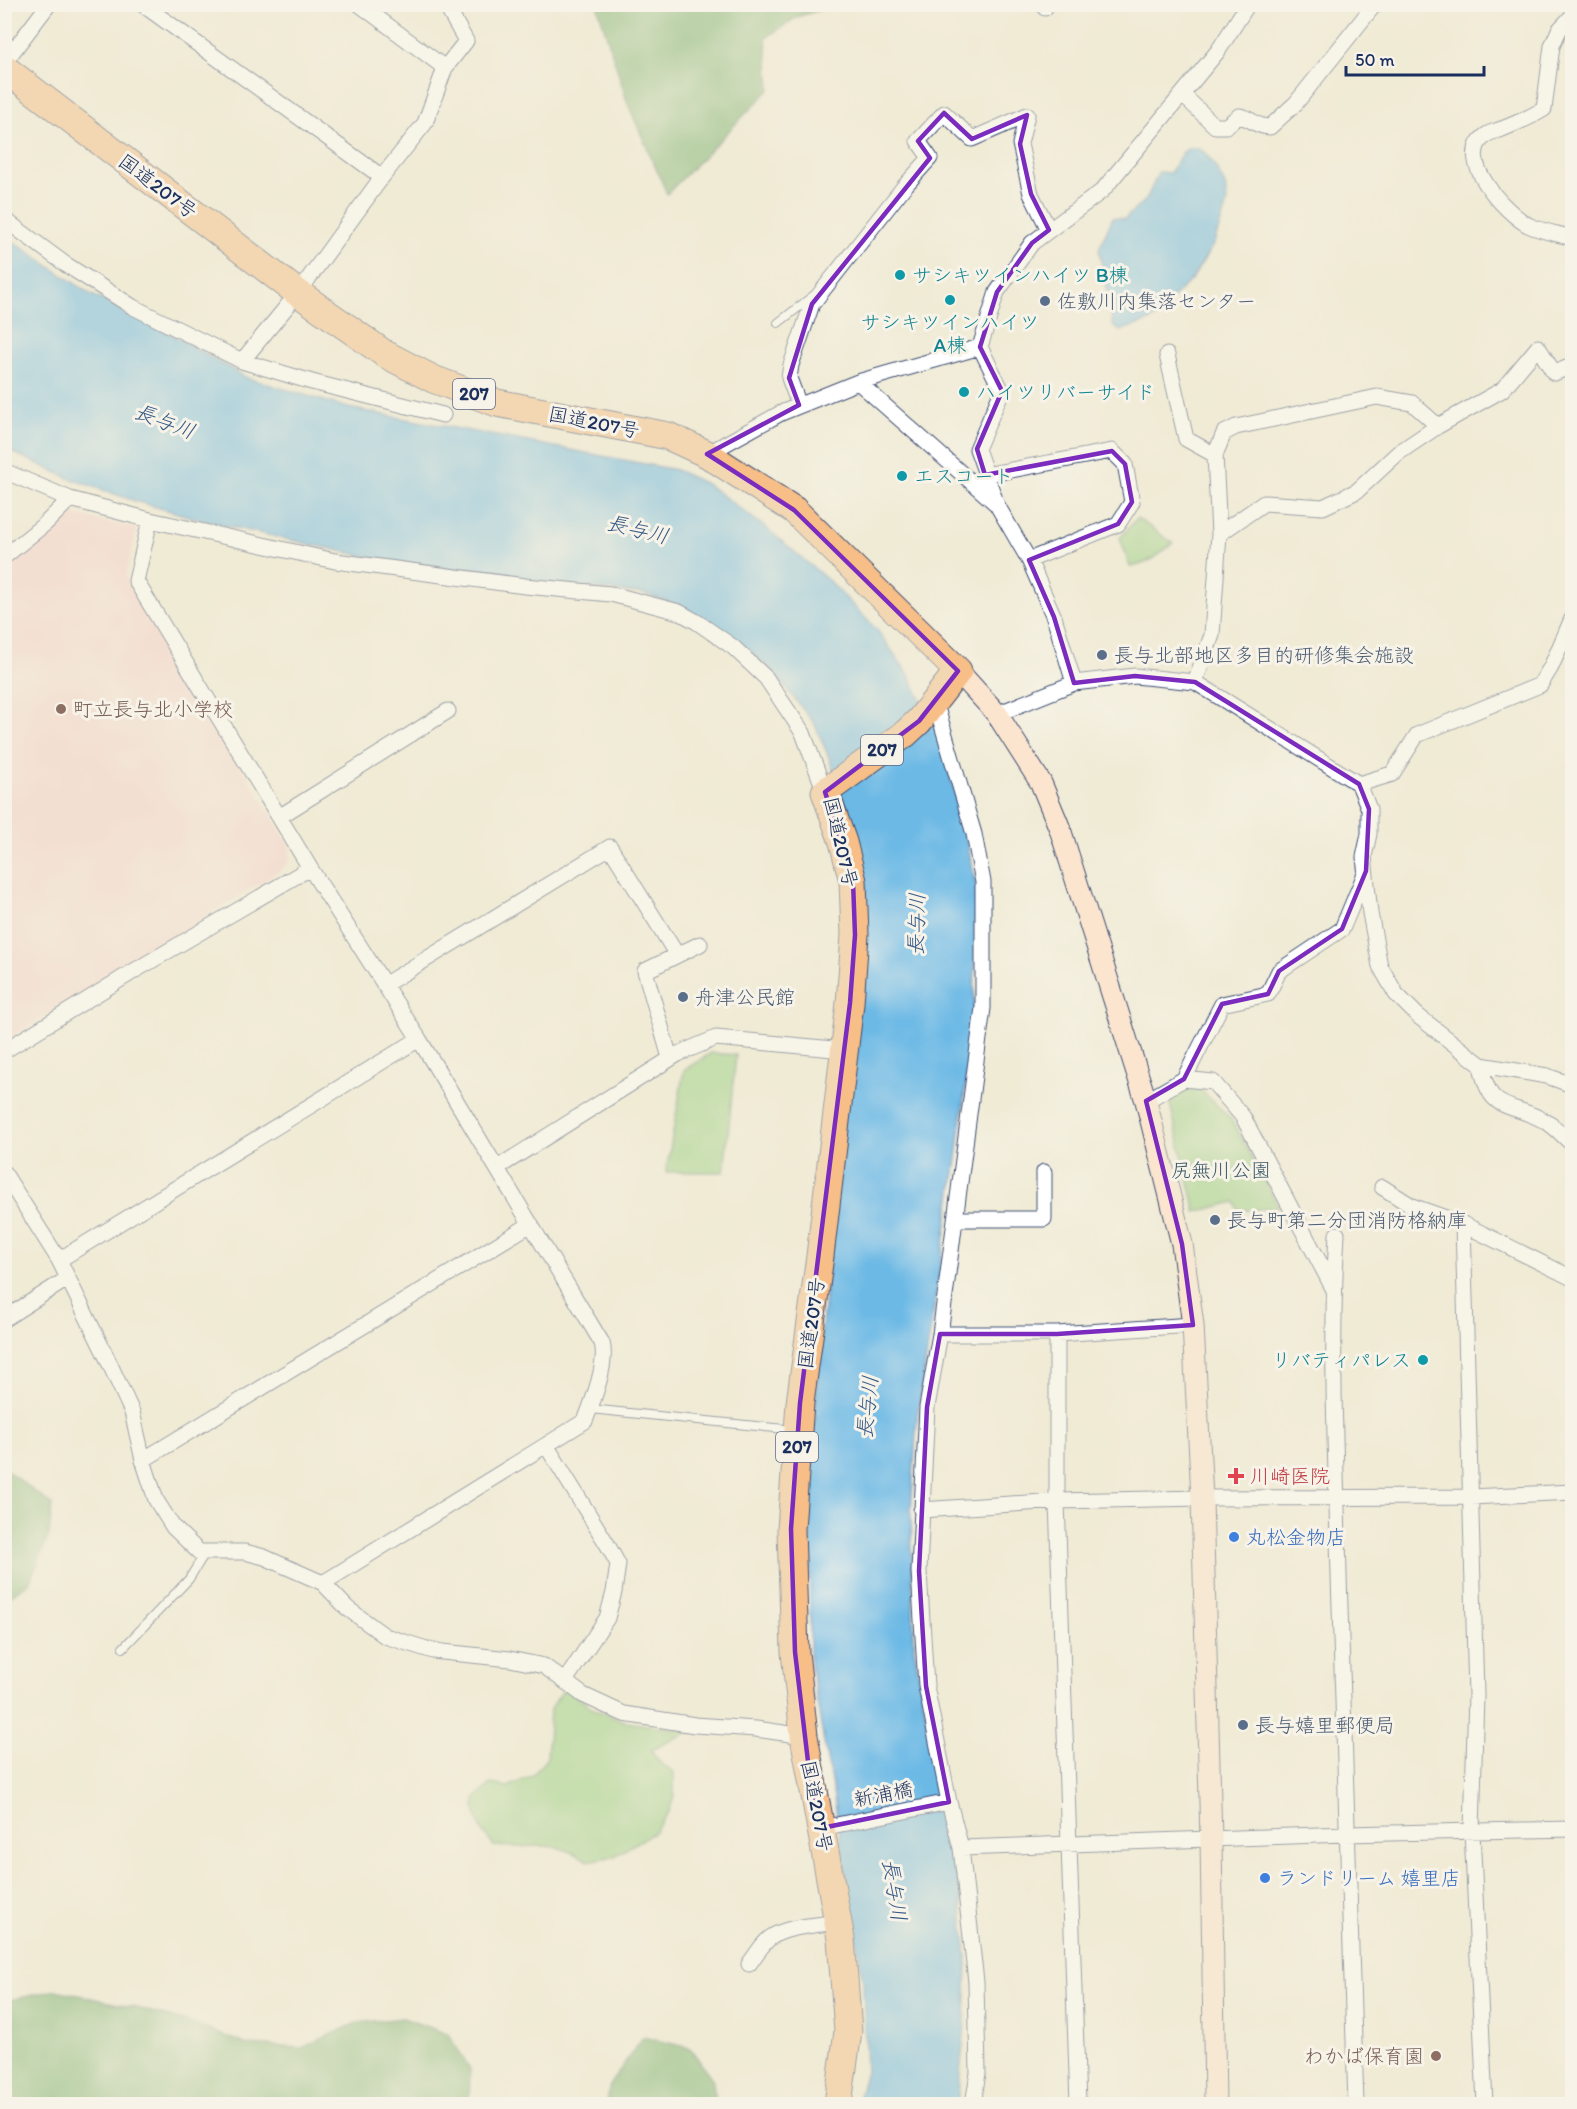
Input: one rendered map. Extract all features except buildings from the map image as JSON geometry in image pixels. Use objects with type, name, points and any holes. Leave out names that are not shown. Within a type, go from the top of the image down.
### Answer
[{"type":"highway","name":"国道207号","points":[[4,68],[298,293],[385,354],[433,380],[497,403],[668,436],[707,454],[794,510],[958,671],[919,721],[905,734],[829,788],[853,881],[855,935],[850,1003],[800,1403],[792,1529],[795,1652],[804,1736],[809,1770],[826,1827],[848,2031],[838,2104]]},
{"type":"street","points":[[4,63],[49,4]]},
{"type":"street","points":[[142,4],[382,177]]},
{"type":"street","points":[[359,4],[445,68]]},
{"type":"street","points":[[242,361],[298,293],[424,123],[445,68],[466,40],[445,4]]},
{"type":"street","points":[[1074,683],[1054,617],[1029,560],[997,505],[977,449],[1002,391],[980,347],[997,292],[1032,243],[1102,191],[1218,51],[1248,4]]},
{"type":"street","points":[[1183,95],[1215,126],[1226,126],[1239,116],[1246,117],[1260,127],[1270,127],[1296,104],[1375,4]]},
{"type":"street","points":[[1572,16],[1559,30],[1552,46],[1544,109],[1484,136],[1476,149],[1475,162],[1484,181],[1495,196],[1527,225],[1572,238]]},
{"type":"street","points":[[799,405],[789,378],[790,365],[812,304],[903,188],[930,158],[918,141],[944,112],[972,139],[1027,115],[1020,144],[1031,194],[1049,230]]},
{"type":"street","points":[[4,219],[65,264],[133,307],[242,361],[312,382],[443,415]]},
{"type":"street","points":[[707,454],[781,412],[858,382],[980,347]]},
{"type":"street","points":[[1219,534],[1264,503],[1323,507],[1357,491],[1398,453],[1438,426],[1502,390],[1538,347],[1554,373],[1572,366]]},
{"type":"street","points":[[1167,355],[1186,439],[1215,455]]},
{"type":"street","points":[[858,382],[997,505]]},
{"type":"street","points":[[1196,682],[1212,635],[1219,534],[1215,455],[1224,433],[1236,427],[1377,397],[1412,403],[1438,426]]},
{"type":"street","points":[[986,475],[1112,452],[1125,464],[1132,502],[1118,524],[1029,560]]},
{"type":"street","points":[[4,471],[70,499],[150,520],[335,561],[525,586],[611,594],[679,612],[698,622],[732,647],[766,678],[803,733],[829,788]]},
{"type":"street","points":[[4,557],[46,523],[70,499]]},
{"type":"street","points":[[150,520],[136,581],[310,868],[419,1039],[602,1343],[605,1352],[585,1421],[323,1583]]},
{"type":"street","points":[[1359,784],[1392,774],[1417,735],[1540,685],[1551,667],[1572,619]]},
{"type":"street","points":[[958,671],[997,714],[1041,783],[1060,829],[1146,1101],[1182,1244],[1192,1325],[1202,1498],[1215,2104]]},
{"type":"street","points":[[997,714],[1074,683],[1135,675],[1196,682],[1359,784],[1369,808],[1369,834],[1364,857],[1370,913],[1380,966],[1396,994],[1418,1016],[1481,1065],[1547,1076],[1572,1085]]},
{"type":"street","points":[[931,706],[974,834],[983,882],[983,1008],[940,1334],[927,1407],[919,1571],[926,1686],[946,1803],[961,1848],[976,1982],[978,2073],[973,2104]]},
{"type":"street","points":[[279,817],[448,711]]},
{"type":"street","points":[[384,985],[610,847],[677,955]]},
{"type":"street","points":[[4,1051],[134,970],[310,868]]},
{"type":"street","points":[[1146,1101],[1184,1078],[1222,1004],[1268,994],[1279,971],[1342,929],[1366,872]]},
{"type":"street","points":[[670,1058],[645,971],[700,944]]},
{"type":"street","points":[[497,1168],[670,1058],[716,1038],[844,1050]]},
{"type":"street","points":[[59,1260],[419,1039]]},
{"type":"street","points":[[1481,1065],[1484,1084],[1495,1101],[1545,1120],[1572,1144]]},
{"type":"street","points":[[1184,1078],[1213,1082],[1243,1117],[1334,1290]]},
{"type":"street","points":[[955,1219],[1044,1219],[1044,1172]]},
{"type":"street","points":[[4,1173],[59,1260],[108,1358],[132,1412],[143,1460],[156,1500],[174,1527],[199,1552],[245,1552],[264,1557],[323,1583],[347,1608],[385,1636],[433,1651],[510,1659],[544,1666],[583,1695],[624,1713],[695,1725],[804,1736]]},
{"type":"street","points":[[1383,1187],[1412,1206],[1463,1224],[1572,1278]]},
{"type":"street","points":[[143,1460],[531,1224]]},
{"type":"street","points":[[1463,1224],[1476,1695],[1472,1831],[1485,2104]]},
{"type":"street","points":[[1337,1234],[1334,1290],[1337,1498],[1356,2104]]},
{"type":"street","points":[[4,1319],[67,1279]]},
{"type":"street","points":[[940,1334],[1057,1334],[1192,1325]]},
{"type":"street","points":[[1057,1334],[1057,1501],[1078,2104]]},
{"type":"street","points":[[546,1445],[618,1564],[614,1592],[606,1618],[565,1682]]},
{"type":"street","points":[[921,1510],[1057,1501],[1471,1497],[1572,1492]]},
{"type":"street","name":"新浦橋","points":[[826,1827],[946,1803]]},
{"type":"street","points":[[961,1848],[1346,1834],[1572,1829]]},
{"type":"street","points":[[750,1964],[771,1937],[783,1931],[838,1922]]},
{"type":"lane","points":[[778,322],[828,284]]},
{"type":"lane","points":[[590,1409],[798,1430]]},
{"type":"lane","points":[[123,1648],[189,1580],[205,1553]]},
{"type":"highlighted area","points":[[944,113],[972,139],[1027,115],[1020,144],[1031,194],[1049,230],[1032,243],[997,292],[980,347],[1002,391],[977,449],[985,475],[1112,451],[1125,464],[1132,502],[1118,524],[1029,560],[1054,617],[1074,683],[1135,676],[1195,682],[1359,784],[1369,809],[1366,871],[1342,929],[1279,971],[1268,994],[1222,1004],[1184,1079],[1146,1101],[1182,1244],[1193,1325],[1057,1334],[940,1334],[927,1407],[919,1571],[926,1686],[949,1802],[822,1828],[809,1770],[795,1652],[791,1529],[800,1403],[850,1003],[855,935],[853,881],[825,792],[919,721],[958,671],[794,510],[707,454],[799,405],[789,378],[812,304],[930,158],[918,141]]},
{"type":"shaded area","name":"町立長与北小学校","points":[[63,513],[137,528],[126,577],[289,844],[291,856],[288,864],[280,871],[5,1042],[5,561]]},
{"type":"green space","points":[[597,4],[836,5],[797,17],[766,38],[770,89],[667,194],[628,104]]},
{"type":"green space","points":[[1137,518],[1173,543],[1148,561],[1130,567],[1120,538]]},
{"type":"green space","points":[[711,1053],[736,1055],[724,1172],[666,1172],[684,1070]]},
{"type":"green space","name":"尻無川公園","points":[[1189,1089],[1200,1089],[1231,1119],[1279,1207],[1239,1211],[1235,1202],[1196,1212],[1168,1096]]},
{"type":"green space","points":[[5,1469],[52,1505],[49,1535],[29,1583],[5,1599]]},
{"type":"green space","points":[[565,1688],[594,1709],[626,1722],[690,1731],[651,1750],[661,1764],[674,1772],[674,1797],[669,1811],[654,1832],[615,1856],[588,1861],[564,1849],[553,1847],[494,1846],[477,1819],[475,1799],[491,1784],[508,1787],[532,1776],[547,1758],[550,1709]]},
{"type":"green space","points":[[56,1990],[145,2010],[196,2025],[248,2045],[302,2048],[356,2023],[403,2018],[448,2034],[470,2069],[469,2104],[5,2104],[5,2001]]},
{"type":"green space","points":[[643,2037],[690,2048],[713,2080],[715,2104],[606,2104],[610,2084]]},
{"type":"water","points":[[1190,148],[1197,148],[1204,152],[1225,185],[1227,203],[1214,243],[1192,279],[1162,308],[1157,316],[1152,320],[1120,331],[1113,326],[1099,249],[1113,217],[1124,219],[1146,200],[1159,172],[1170,173],[1183,152]]},
{"type":"water","name":"長与川","points":[[5,236],[92,295],[169,333],[247,378],[348,408],[676,470],[708,485],[765,527],[829,581],[877,630],[909,675],[938,734],[962,818],[976,885],[974,1011],[957,1159],[917,1417],[911,1512],[914,1649],[939,1790],[956,1856],[967,1957],[965,2024],[957,2104],[857,2104],[866,2071],[863,1981],[810,1663],[810,1495],[818,1368],[866,883],[851,822],[828,755],[814,723],[772,671],[737,640],[683,607],[645,594],[437,572],[213,523],[135,501],[71,479],[5,449]]},
{"type":"place","name":"サシキツインハイツ B棟","points":[[900,275]]},
{"type":"place","name":"サシキツインハイツ A棟","points":[[950,300]]},
{"type":"place","name":"佐敷川内集落センター","points":[[1045,301]]},
{"type":"place","name":"ハイツリバーサイド","points":[[964,392]]},
{"type":"place","name":"エスコート","points":[[902,476]]},
{"type":"place","name":"長与北部地区多目的研修集会施設","points":[[1102,655]]},
{"type":"place","name":"町立長与北小学校","points":[[61,709]]},
{"type":"place","name":"舟津公民館","points":[[683,997]]},
{"type":"place","name":"長与町第二分団消防格納庫","points":[[1215,1220]]},
{"type":"place","name":"リバティパレス","points":[[1423,1360]]},
{"type":"place","name":"川崎医院","points":[[1236,1476]]},
{"type":"place","name":"丸松金物店","points":[[1234,1537]]},
{"type":"place","name":"長与嬉里郵便局","points":[[1243,1725]]},
{"type":"place","name":"ランドリーム 嬉里店","points":[[1265,1878]]},
{"type":"place","name":"わかば保育園","points":[[1436,2056]]}]
